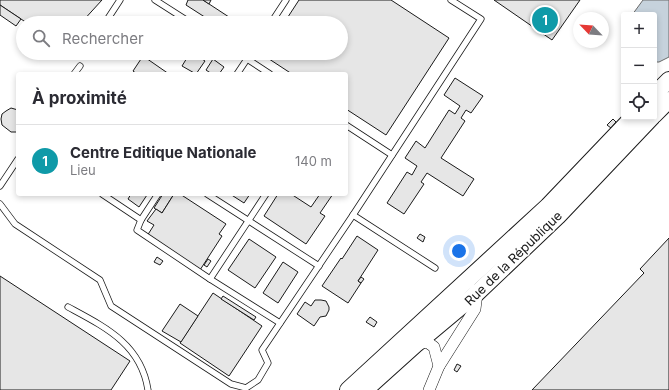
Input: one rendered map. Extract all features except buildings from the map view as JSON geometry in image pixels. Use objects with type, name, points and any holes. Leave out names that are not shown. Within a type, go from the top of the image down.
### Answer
[{"type":"main road","points":[[657,92],[669,80]]},
{"type":"main road","name":"Rue de la République","points":[[657,112],[669,100]]},
{"type":"main road","name":"Rue de la République","points":[[348,390],[548,206],[630,120]]},
{"type":"main road","name":"Rue de la République","points":[[366,390],[416,344],[477,293],[558,216],[649,120]]},
{"type":"street","points":[[429,390],[439,366],[475,310],[477,293],[466,280]]},
{"type":"street","points":[[416,344],[427,342],[434,347],[439,366]]},
{"type":"lane","points":[[110,16],[120,0]]},
{"type":"lane","points":[[156,0],[180,16]]},
{"type":"lane","points":[[276,16],[286,0]]},
{"type":"lane","points":[[0,204],[15,224],[100,280],[110,306],[231,384],[246,388],[258,380],[268,363],[262,350],[353,215],[481,19],[451,0]]},
{"type":"lane","points":[[238,72],[246,60]]},
{"type":"lane","points":[[249,60],[267,72]]},
{"type":"lane","points":[[76,72],[80,66]]},
{"type":"lane","points":[[348,126],[392,155]]},
{"type":"lane","points":[[0,186],[16,162]]},
{"type":"lane","points":[[105,196],[141,220]]},
{"type":"lane","points":[[157,196],[136,230],[280,323]]},
{"type":"lane","points":[[210,196],[319,266]]},
{"type":"lane","points":[[210,279],[265,196]]},
{"type":"lane","points":[[353,215],[435,268]]},
{"type":"lane","points":[[68,307],[117,335],[140,363],[148,390]]},
{"type":"shaded area","points":[[643,0],[669,0],[669,57],[657,62],[657,12],[634,12]]},
{"type":"place","name":"Centre Editique Nationale","points":[[545,20]]}]
